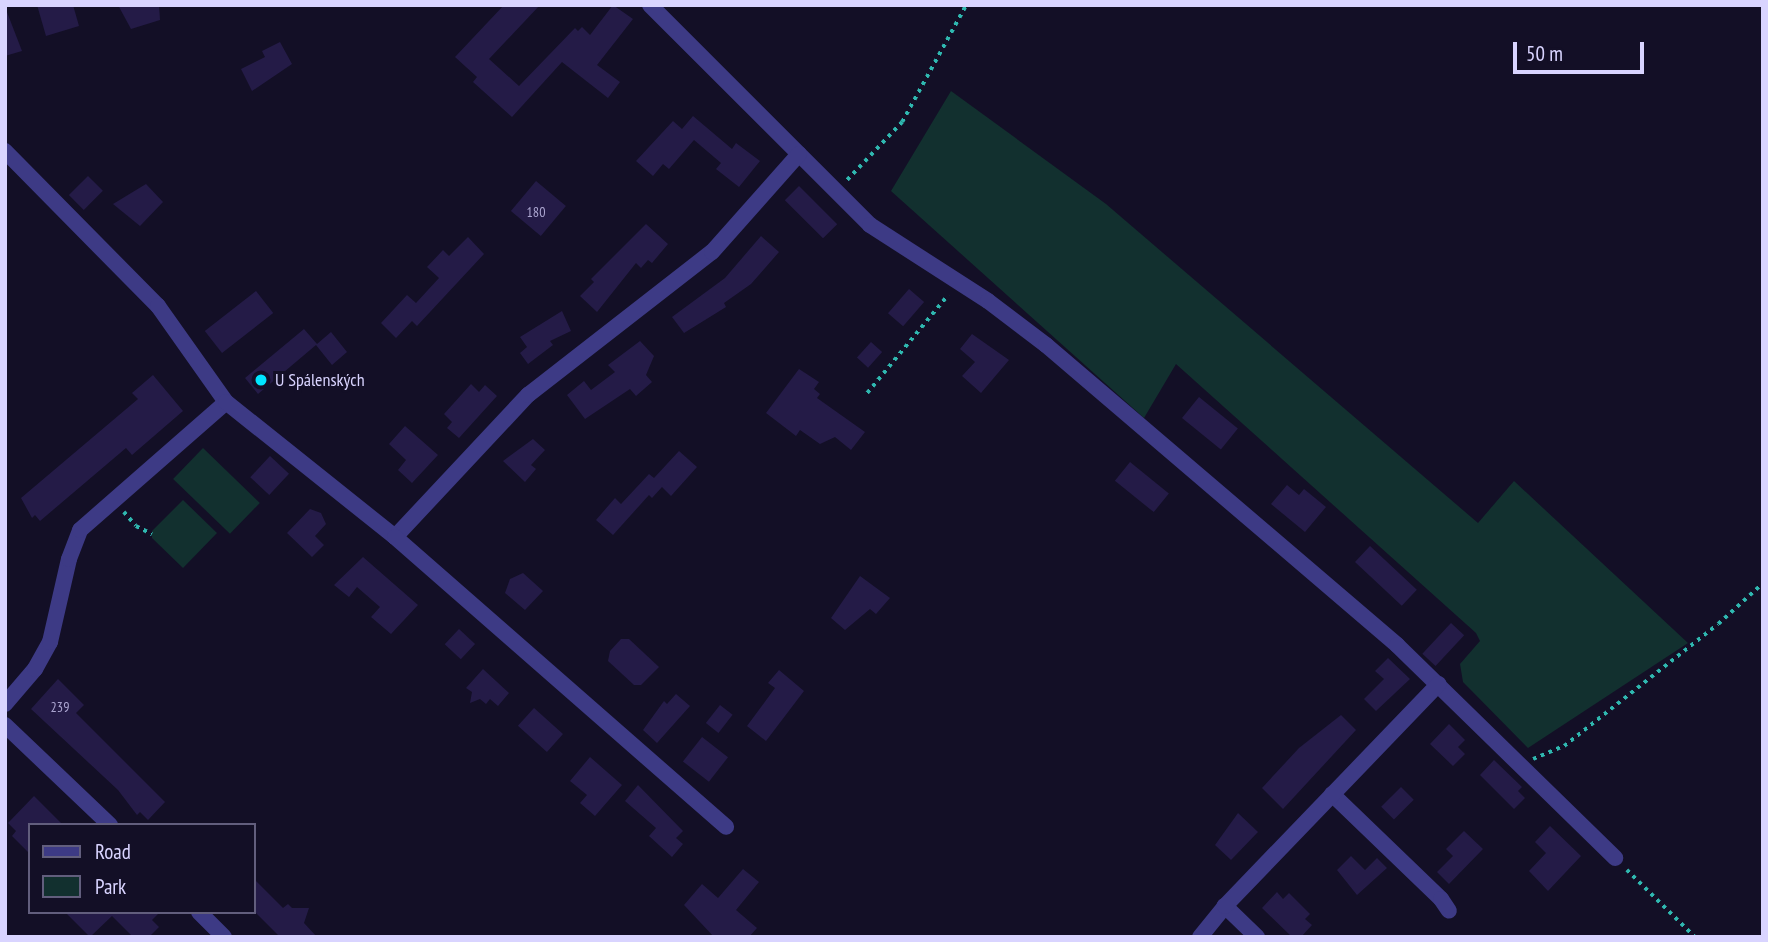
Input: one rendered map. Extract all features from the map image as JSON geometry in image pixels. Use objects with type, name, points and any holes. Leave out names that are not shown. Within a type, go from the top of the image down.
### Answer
[{"type":"street","points":[[650,5],[835,191],[883,234],[958,282],[1046,345],[1439,684],[1615,858]]},
{"type":"street","points":[[5,151],[174,324],[226,402],[395,537],[726,827]]},
{"type":"street","points":[[395,537],[528,395],[712,252],[799,154]]},
{"type":"street","points":[[5,705],[35,669],[50,642],[76,537],[114,498],[226,402]]},
{"type":"street","points":[[1200,937],[1225,906],[1439,684]]},
{"type":"street","points":[[5,725],[108,823]]},
{"type":"street","points":[[1332,794],[1441,899],[1449,911]]},
{"type":"street","points":[[1225,906],[1256,937]]},
{"type":"street","points":[[201,914],[224,937]]},
{"type":"path","points":[[835,191],[902,122],[966,5]]},
{"type":"path","points":[[867,393],[958,282]]},
{"type":"path","points":[[114,498],[134,525],[152,534]]},
{"type":"path","points":[[1523,766],[1564,746],[1718,624],[1763,583]]},
{"type":"path","points":[[1615,858],[1695,937]]},
{"type":"green space","points":[[951,91],[1106,204],[1478,523],[1514,481],[1688,643],[1528,748],[1463,682],[1460,664],[1480,641],[1476,633],[1176,364],[1144,418],[891,191]]},
{"type":"green space","points":[[203,448],[260,503],[230,534],[173,479]]},
{"type":"green space","points":[[183,500],[217,533],[183,568],[152,538],[152,531]]},
{"type":"building","points":[[37,5],[73,5],[79,26],[46,36]]},
{"type":"building","points":[[118,5],[159,5],[160,20],[131,29]]},
{"type":"building","points":[[504,5],[540,5],[489,59],[519,86],[575,28],[578,31],[582,27],[590,35],[613,5],[633,19],[597,65],[620,82],[608,98],[562,62],[512,117],[473,82],[477,77],[455,57]]},
{"type":"building","points":[[5,7],[22,51],[5,56]]},
{"type":"building","points":[[280,42],[292,64],[252,91],[241,69],[265,57],[262,51]]},
{"type":"building","points":[[693,116],[732,149],[736,143],[760,161],[739,187],[716,169],[721,163],[694,140],[669,169],[663,164],[653,176],[636,161],[673,121],[682,129]]},
{"type":"building","points":[[88,176],[103,191],[84,210],[69,195]]},
{"type":"building","points":[[536,181],[566,206],[541,236],[511,211]]},
{"type":"building","points":[[146,184],[163,202],[140,226],[113,204]]},
{"type":"building","points":[[799,186],[837,224],[823,238],[785,200]]},
{"type":"building","points":[[646,224],[668,244],[652,263],[648,260],[641,268],[636,263],[597,312],[580,296],[594,282],[591,279]]},
{"type":"building","points":[[761,236],[779,252],[751,284],[724,303],[726,307],[684,333],[672,317],[725,278]]},
{"type":"building","points":[[468,237],[484,254],[417,326],[412,321],[396,338],[381,323],[407,295],[416,303],[439,278],[427,267],[443,250],[449,256]]},
{"type":"building","points":[[909,289],[924,302],[903,326],[888,313]]},
{"type":"building","points":[[256,291],[273,313],[222,353],[205,331]]},
{"type":"building","points":[[562,311],[571,331],[550,341],[553,345],[528,364],[520,353],[527,347],[520,337]]},
{"type":"building","points":[[304,329],[317,344],[331,332],[347,352],[332,365],[316,345],[258,394],[245,378]]},
{"type":"building","points":[[972,334],[1009,360],[981,393],[962,376],[975,362],[960,349]]},
{"type":"building","points":[[640,341],[654,356],[646,375],[652,382],[636,396],[630,389],[585,419],[567,395],[584,381],[591,390],[615,372],[608,365]]},
{"type":"building","points":[[871,342],[882,352],[868,368],[857,358]]},
{"type":"building","points":[[799,369],[819,382],[814,389],[820,394],[817,398],[865,432],[851,450],[835,437],[820,444],[800,430],[796,436],[766,413]]},
{"type":"building","points":[[153,375],[183,411],[132,455],[126,448],[40,521],[35,515],[32,518],[21,498],[138,399],[132,393]]},
{"type":"building","points":[[471,384],[479,392],[485,385],[497,396],[459,438],[447,428],[452,422],[444,414]]},
{"type":"building","points":[[1199,397],[1238,428],[1221,449],[1182,418]]},
{"type":"building","points":[[405,426],[438,455],[412,483],[398,470],[406,460],[389,444]]},
{"type":"building","points":[[533,439],[545,450],[531,465],[536,469],[525,482],[503,461]]},
{"type":"building","points":[[679,451],[697,467],[671,496],[662,487],[652,498],[649,495],[613,535],[596,520],[615,498],[621,504],[649,474],[654,478]]},
{"type":"building","points":[[270,456],[289,474],[269,495],[250,477]]},
{"type":"building","points":[[1130,462],[1169,493],[1154,512],[1115,481]]},
{"type":"building","points":[[1287,485],[1299,495],[1304,489],[1326,507],[1305,532],[1271,504]]},
{"type":"building","points":[[310,509],[321,513],[326,524],[315,536],[324,545],[312,557],[287,533]]},
{"type":"building","points":[[1370,546],[1417,590],[1402,606],[1355,562]]},
{"type":"building","points":[[363,557],[418,605],[391,634],[371,617],[380,607],[357,587],[349,597],[334,585]]},
{"type":"building","points":[[523,573],[543,591],[525,610],[505,593],[510,579]]},
{"type":"building","points":[[860,576],[890,598],[876,614],[870,609],[845,630],[831,618]]},
{"type":"building","points":[[1451,623],[1464,635],[1436,666],[1422,654]]},
{"type":"building","points":[[459,629],[475,644],[461,659],[445,644]]},
{"type":"building","points":[[621,639],[629,639],[659,667],[641,685],[634,685],[608,661],[610,651]]},
{"type":"building","points":[[1388,658],[1410,679],[1376,711],[1364,699],[1384,679],[1375,671]]},
{"type":"building","points":[[483,669],[509,693],[498,706],[490,699],[486,704],[480,699],[470,703],[472,692],[466,688]]},
{"type":"building","points":[[779,670],[804,691],[766,741],[747,726],[775,688],[768,683]]},
{"type":"building","points":[[58,679],[84,705],[76,713],[165,802],[148,820],[140,812],[137,815],[118,790],[31,709]]},
{"type":"building","points":[[676,694],[690,706],[657,743],[643,730],[664,701],[667,704]]},
{"type":"building","points":[[720,705],[733,715],[718,733],[706,723]]},
{"type":"building","points":[[534,708],[563,734],[547,752],[518,726]]},
{"type":"building","points":[[1341,715],[1356,730],[1283,809],[1262,788],[1299,748]]},
{"type":"building","points":[[1449,724],[1465,740],[1458,747],[1465,754],[1453,766],[1430,744]]},
{"type":"building","points":[[702,737],[728,757],[709,782],[683,761]]},
{"type":"building","points":[[590,757],[622,785],[595,816],[580,803],[587,795],[570,781]]},
{"type":"building","points":[[1494,760],[1522,787],[1518,791],[1525,798],[1514,809],[1480,775]]},
{"type":"building","points":[[638,785],[683,831],[676,838],[683,844],[672,857],[649,836],[656,828],[625,801]]},
{"type":"building","points":[[1401,787],[1414,800],[1394,820],[1381,807]]},
{"type":"building","points":[[34,796],[61,823],[28,823],[28,852],[12,836],[16,831],[8,823]]},
{"type":"building","points":[[1238,813],[1258,832],[1231,860],[1215,845]]},
{"type":"building","points":[[1550,826],[1581,856],[1548,891],[1529,871],[1546,853],[1535,842]]},
{"type":"building","points":[[1464,831],[1483,849],[1449,884],[1437,872],[1453,856],[1446,849]]},
{"type":"building","points":[[1351,856],[1365,870],[1377,858],[1387,868],[1357,895],[1337,870]]},
{"type":"building","points":[[743,869],[759,882],[736,910],[757,928],[749,937],[714,937],[684,905],[702,884],[718,898]]},
{"type":"building","points":[[256,881],[283,908],[288,904],[292,908],[309,908],[304,923],[317,937],[280,937],[256,913]]},
{"type":"building","points":[[1277,892],[1283,899],[1289,893],[1310,914],[1305,919],[1312,925],[1301,937],[1292,937],[1262,908]]},
{"type":"building","points":[[67,914],[158,914],[152,920],[159,927],[149,937],[133,937],[112,916],[90,937]]},
{"type":"place","name":"U Spálenských","points":[[261,380]]}]
